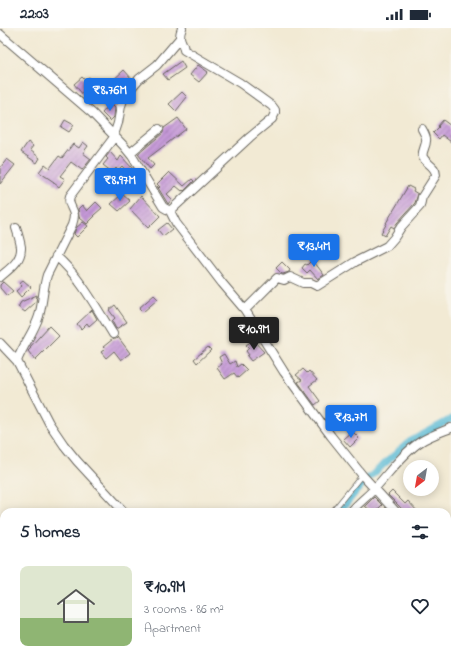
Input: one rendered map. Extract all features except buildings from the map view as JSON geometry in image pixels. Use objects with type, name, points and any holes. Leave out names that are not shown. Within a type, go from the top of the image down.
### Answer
[{"type":"street","points":[[17,361],[36,324],[45,282],[50,268],[74,218],[74,214],[69,203],[70,196],[114,136],[121,106],[126,94],[139,79],[157,65],[180,38],[182,28]]},
{"type":"street","points":[[0,34],[92,113],[130,154],[163,207],[170,211],[185,235],[245,310],[284,372],[331,436],[362,476],[392,508]]},
{"type":"street","points":[[170,211],[250,137],[272,119],[275,113],[272,106],[240,83],[184,50],[184,45],[180,38]]},
{"type":"street","points":[[130,154],[159,129]]},
{"type":"street","points":[[245,310],[277,278],[284,280],[290,277],[317,286],[355,262],[387,246],[420,206],[422,197],[436,175],[435,170],[424,158],[423,153],[426,140],[422,129]]},
{"type":"street","points":[[0,277],[14,265],[21,252],[21,246],[16,228]]},
{"type":"street","points":[[56,256],[70,269],[79,281],[113,334]]},
{"type":"street","points":[[0,343],[17,361],[49,423],[64,445],[120,508]]},
{"type":"street","points":[[354,508],[372,487],[401,458],[420,442],[451,428]]},
{"type":"lane","points":[[335,508],[362,476]]},
{"type":"waterway","points":[[342,508],[364,482],[409,442],[451,419]]}]
